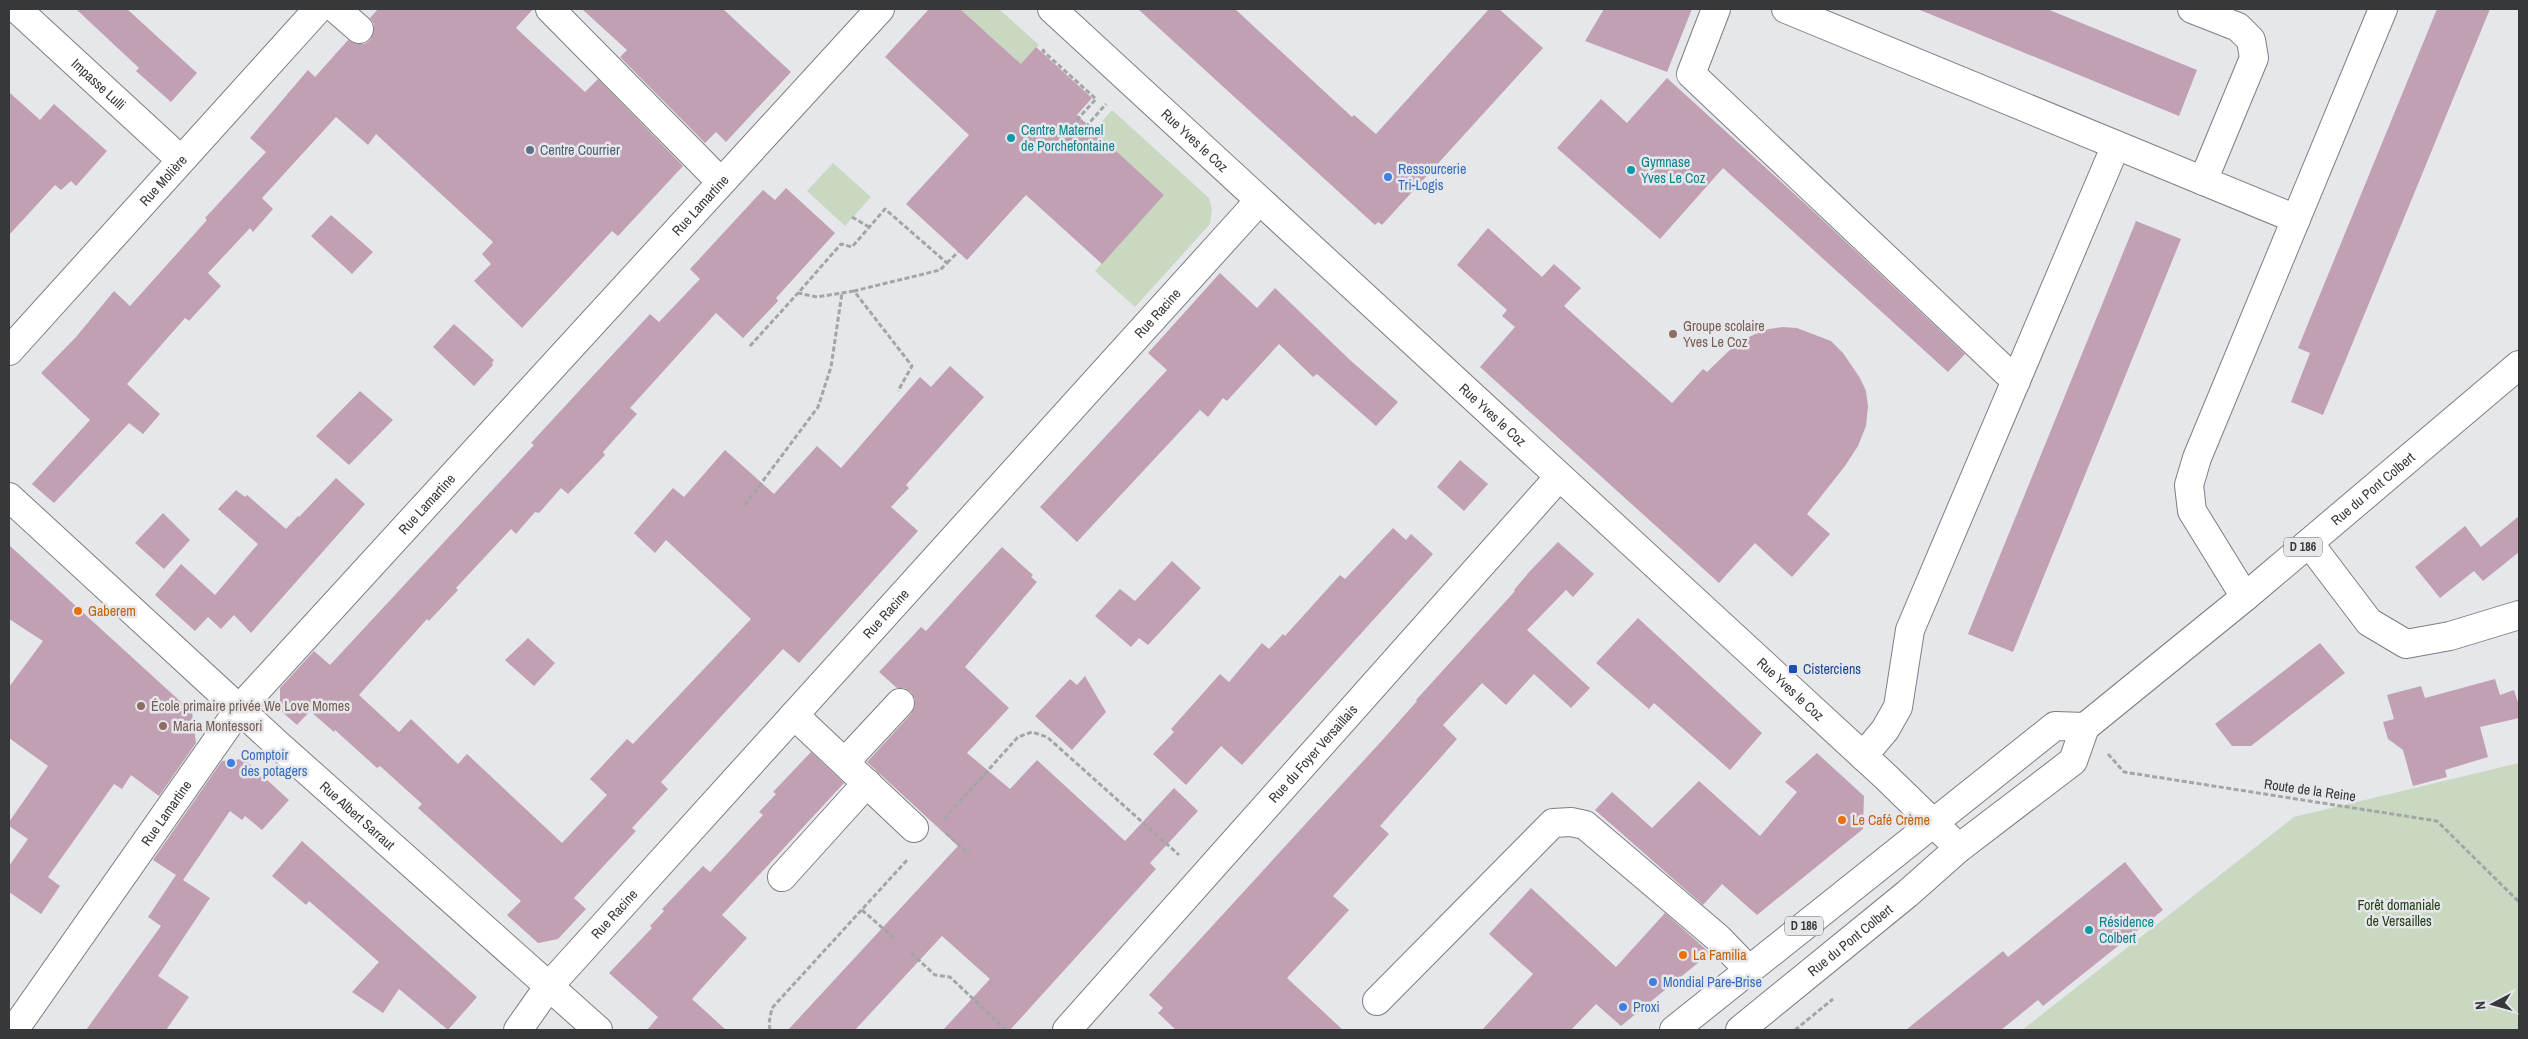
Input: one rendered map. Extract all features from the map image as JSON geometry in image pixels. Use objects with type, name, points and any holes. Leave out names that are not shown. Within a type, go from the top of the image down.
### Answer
[{"type":"street","name":"Impasse Lulli","points":[[18,9],[181,160]]},
{"type":"street","name":"Rue Molière","points":[[9,351],[318,9]]},
{"type":"street","points":[[336,9],[359,29]]},
{"type":"street","points":[[550,9],[721,182]]},
{"type":"street","name":"Rue Lamartine","points":[[14,1030],[240,708],[880,9]]},
{"type":"street","name":"Rue Yves le Coz","points":[[1052,9],[1933,822]]},
{"type":"street","points":[[1716,9],[1691,74],[2016,381]]},
{"type":"street","points":[[1786,9],[2296,219]]},
{"type":"street","points":[[2192,9],[2238,27],[2251,40],[2254,58],[2203,181]]},
{"type":"street","points":[[2245,597],[2192,511],[2188,485],[2197,458],[2383,9]]},
{"type":"street","points":[[1863,756],[1885,730],[1898,707],[1904,685],[1905,657],[1910,630],[2116,145]]},
{"type":"street","name":"Rue Racine","points":[[518,1030],[549,986],[1259,201]]},
{"type":"street","name":"Rue du Pont Colbert","points":[[1740,1030],[1906,894],[1959,848],[2074,761],[2085,727],[2245,597],[2519,365]]},
{"type":"street","name":"Rue du Foyer Versaillais","points":[[1068,1030],[1559,477]]},
{"type":"street","name":"Rue Albert Sarraut","points":[[9,497],[598,1030]]},
{"type":"street","points":[[2309,543],[2369,622],[2406,644],[2450,636],[2519,615]]},
{"type":"street","points":[[845,762],[900,703]]},
{"type":"street","points":[[794,715],[921,836]]},
{"type":"street","name":"D 186","points":[[1674,1030],[2055,726],[2085,727]]},
{"type":"street","points":[[782,877],[867,783]]},
{"type":"street","points":[[1377,1001],[1553,823],[1571,822],[1585,824],[1718,938],[1749,970]]},
{"type":"street","points":[[1933,822],[1959,848]]},
{"type":"path","points":[[1044,49],[1043,52],[1096,99],[1073,124],[1071,137]]},
{"type":"path","points":[[1058,152],[1071,137],[1083,130],[1106,104]]},
{"type":"path","points":[[750,346],[841,244],[852,247],[885,209],[946,263]]},
{"type":"path","points":[[852,217],[869,227]]},
{"type":"path","points":[[798,293],[817,297],[842,293],[940,270],[958,252]]},
{"type":"path","points":[[854,291],[912,366],[898,391]]},
{"type":"path","points":[[745,505],[818,407],[831,366],[842,293]]},
{"type":"path","name":"Route de la Reine","points":[[2085,727],[2124,772],[2437,821],[2519,902]]},
{"type":"path","points":[[770,1030],[769,1023],[772,1008],[862,910],[921,836],[1018,737],[1032,732],[1047,738],[1203,876]]},
{"type":"path","points":[[944,831],[970,854]]},
{"type":"path","points":[[862,910],[894,938]]},
{"type":"path","points":[[911,953],[935,975],[950,977],[1006,1030]]},
{"type":"green space","points":[[960,9],[999,9],[1039,45],[994,94],[990,89],[1017,60],[985,31],[967,30],[972,20]]},
{"type":"green space","points":[[1112,110],[1209,198],[1212,210],[1210,224],[1135,307],[1095,271],[1164,195],[1094,131]]},
{"type":"green space","points":[[833,163],[871,197],[845,226],[807,191]]},
{"type":"green space","name":"Forêt domaniale de Versailles","points":[[2519,763],[2519,1030],[2022,1030],[2294,817]]},
{"type":"building","points":[[76,9],[127,9],[197,73],[171,102],[136,71],[139,68]]},
{"type":"building","name":"Centre Courrier","points":[[378,9],[533,9],[516,28],[585,92],[598,79],[683,166],[618,236],[612,231],[522,328],[474,281],[491,264],[482,254],[493,242],[376,134],[368,145],[336,117],[262,198],[273,209],[253,232],[250,228],[208,273],[221,286],[189,321],[185,318],[127,384],[160,414],[143,434],[129,423],[54,503],[32,484],[90,420],[41,373],[76,337],[114,291],[130,306],[207,220],[205,218],[266,152],[250,138],[308,70],[315,77],[348,40],[356,44],[364,44],[370,40],[374,32],[374,24],[370,18]]},
{"type":"building","points":[[582,9],[723,9],[791,72],[726,142],[716,132],[705,143],[620,57],[627,50]]},
{"type":"building","name":"Centre Maternel de Porchefontaine","points":[[929,9],[960,9],[1021,64],[1036,47],[1092,98],[1077,115],[1164,195],[1102,264],[1026,195],[967,260],[906,204],[969,135],[885,57]]},
{"type":"building","points":[[1138,9],[1235,9],[1352,117],[1354,115],[1376,134],[1489,9],[1499,9],[1543,48],[1382,225],[1378,222],[1375,225]]},
{"type":"building","points":[[1604,9],[1692,9],[1667,72],[1585,41]]},
{"type":"building","points":[[2047,9],[2197,70],[2179,116],[1920,10]]},
{"type":"building","points":[[2437,9],[2490,9],[2323,415],[2291,402],[2310,353],[2298,348]]},
{"type":"building","points":[[1667,78],[1812,210],[1965,354],[1948,372],[1723,168],[1660,239],[1557,148],[1601,99],[1627,123]]},
{"type":"building","points":[[9,92],[40,120],[54,104],[107,151],[76,186],[71,181],[61,190],[55,185],[9,235]]},
{"type":"building","points":[[786,188],[835,233],[776,298],[778,301],[743,338],[716,313],[630,408],[637,414],[603,452],[605,455],[568,494],[561,488],[539,513],[535,512],[516,534],[511,529],[456,588],[458,590],[429,621],[427,619],[359,695],[399,732],[411,719],[458,764],[467,754],[562,843],[607,795],[590,779],[627,739],[633,744],[751,619],[666,540],[655,553],[634,533],[673,488],[684,497],[725,450],[774,494],[817,446],[841,468],[920,377],[931,387],[950,366],[984,397],[906,485],[909,488],[891,507],[918,531],[799,663],[783,649],[661,782],[668,789],[632,828],[636,831],[574,898],[586,909],[558,939],[538,943],[507,915],[521,901],[418,808],[422,804],[380,766],[377,768],[335,730],[334,732],[310,711],[297,725],[280,710],[280,688],[314,651],[330,665],[534,445],[531,443],[650,314],[659,322],[700,279],[690,269],[763,190],[775,200]]},
{"type":"building","points":[[331,215],[373,252],[352,274],[311,236]]},
{"type":"building","points":[[2136,221],[2181,239],[2013,652],[1968,634]]},
{"type":"building","points":[[1488,228],[1542,277],[1554,264],[1581,288],[1564,306],[1672,403],[1703,369],[1707,372],[1738,342],[1764,330],[1782,327],[1797,328],[1831,341],[1843,353],[1860,378],[1866,391],[1868,406],[1866,426],[1858,446],[1845,466],[1807,514],[1830,534],[1792,577],[1755,543],[1719,583],[1480,367],[1515,327],[1502,316],[1507,310],[1457,265]]},
{"type":"building","points":[[1220,273],[1257,308],[1275,288],[1350,360],[1398,402],[1376,426],[1317,374],[1313,377],[1279,344],[1227,401],[1223,398],[1208,417],[1200,410],[1077,542],[1040,507],[1167,370],[1148,353]]},
{"type":"building","points":[[454,324],[494,360],[493,365],[474,386],[433,347]]},
{"type":"building","points":[[360,391],[393,420],[349,465],[316,436]]},
{"type":"building","points":[[1460,460],[1488,484],[1464,511],[1437,487]]},
{"type":"building","points":[[336,478],[365,504],[251,633],[234,615],[221,629],[208,617],[195,631],[155,595],[181,564],[215,595],[258,544],[218,509],[236,490],[245,497],[247,495],[286,529]]},
{"type":"building","points":[[163,513],[190,540],[164,569],[135,543]]},
{"type":"building","points":[[2519,516],[2519,552],[2483,581],[2474,571],[2440,598],[2415,567],[2465,526],[2481,547]]},
{"type":"building","points":[[1393,528],[1406,540],[1411,534],[1433,554],[1242,765],[1221,746],[1186,785],[1153,754],[1174,732],[1171,729],[1220,674],[1229,682],[1262,643],[1269,649],[1283,634],[1285,636],[1340,575],[1345,579]]},
{"type":"building","points":[[1558,542],[1594,574],[1573,597],[1566,590],[1527,630],[1590,688],[1571,708],[1534,674],[1506,705],[1482,683],[1443,725],[1457,739],[1380,826],[1389,834],[1333,896],[1349,910],[1287,978],[1343,1030],[1176,1030],[1158,1013],[1163,1008],[1149,995],[1387,735],[1416,700],[1515,591],[1530,571]]},
{"type":"building","points":[[9,545],[192,712],[196,743],[159,796],[131,775],[122,789],[114,784],[48,877],[60,886],[41,914],[9,892],[9,866],[28,839],[9,826],[9,822],[48,766],[9,738],[9,687],[43,641],[9,619]]},
{"type":"building","points":[[1002,547],[1033,575],[1031,577],[1037,582],[965,667],[1009,708],[967,753],[1010,789],[1037,760],[1125,841],[1174,788],[1198,811],[1150,863],[1156,869],[1010,1030],[943,1030],[990,979],[942,936],[855,1030],[788,1030],[958,846],[867,762],[911,714],[915,706],[915,699],[911,692],[904,688],[897,688],[879,672],[921,627],[926,631]]},
{"type":"building","points":[[1172,561],[1201,588],[1148,645],[1139,638],[1131,647],[1095,616],[1120,589],[1135,601]]},
{"type":"building","points":[[1638,618],[1762,733],[1730,770],[1654,703],[1649,709],[1596,663]]},
{"type":"building","points":[[528,638],[555,663],[534,686],[505,660]]},
{"type":"building","points":[[2320,643],[2345,673],[2251,746],[2232,746],[2215,724]]},
{"type":"building","points":[[1085,676],[1106,712],[1072,750],[1035,716],[1070,679],[1077,685]]},
{"type":"building","points":[[2495,679],[2500,695],[2514,690],[2519,706],[2519,718],[2480,727],[2488,757],[2445,770],[2447,777],[2413,786],[2403,750],[2388,739],[2383,722],[2394,719],[2387,695],[2421,686],[2425,698]]},
{"type":"building","points":[[811,752],[844,783],[722,915],[747,938],[692,999],[726,1030],[647,1030],[658,1017],[609,973],[652,928],[650,926],[664,911],[662,909],[703,866],[710,872],[763,815],[759,812],[776,794],[773,792]]},
{"type":"building","points":[[1817,753],[1864,796],[1863,829],[1757,915],[1722,884],[1703,905],[1595,810],[1612,792],[1652,828],[1699,781],[1760,836],[1797,792],[1785,782]]},
{"type":"building","points":[[244,759],[289,800],[262,830],[245,816],[242,820],[230,811],[183,880],[210,898],[158,976],[189,997],[166,1030],[86,1030],[161,926],[148,917],[176,875],[153,860],[222,761]]},
{"type":"building","points":[[302,841],[477,997],[448,1030],[399,989],[383,1013],[352,992],[379,962],[309,901],[306,905],[272,876]]},
{"type":"building","name":"Résidence Colbert","points":[[2125,862],[2163,910],[2043,1006],[2038,1000],[2001,1030],[1906,1030],[2003,951],[2008,957]]},
{"type":"building","points":[[1531,888],[1616,967],[1665,913],[1710,953],[1621,1026],[1596,1004],[1571,1030],[1482,1030],[1533,974],[1489,934]]},
{"type":"place","name":"Centre Maternel de Porchefontaine","points":[[1011,138]]},
{"type":"place","name":"Centre Courrier","points":[[530,150]]},
{"type":"place","name":"Gymnase Yves Le Coz","points":[[1631,170]]},
{"type":"place","name":"Ressourcerie Tri-Logis","points":[[1388,177]]},
{"type":"place","name":"Groupe scolaire Yves Le Coz","points":[[1673,334]]},
{"type":"place","name":"Gaberem","points":[[78,611]]},
{"type":"place","name":"Cisterciens","points":[[1793,669]]},
{"type":"place","name":"École primaire privée We Love Momes","points":[[141,706]]},
{"type":"place","name":"Maria Montessori","points":[[163,726]]},
{"type":"place","name":"Comptoir des potagers","points":[[231,763]]},
{"type":"place","name":"Le Café Crème","points":[[1842,820]]},
{"type":"place","name":"Résidence Colbert","points":[[2089,930]]},
{"type":"place","name":"La Familia","points":[[1683,955]]},
{"type":"place","name":"Mondial Pare-Brise","points":[[1653,982]]},
{"type":"place","name":"Proxi","points":[[1623,1007]]}]
